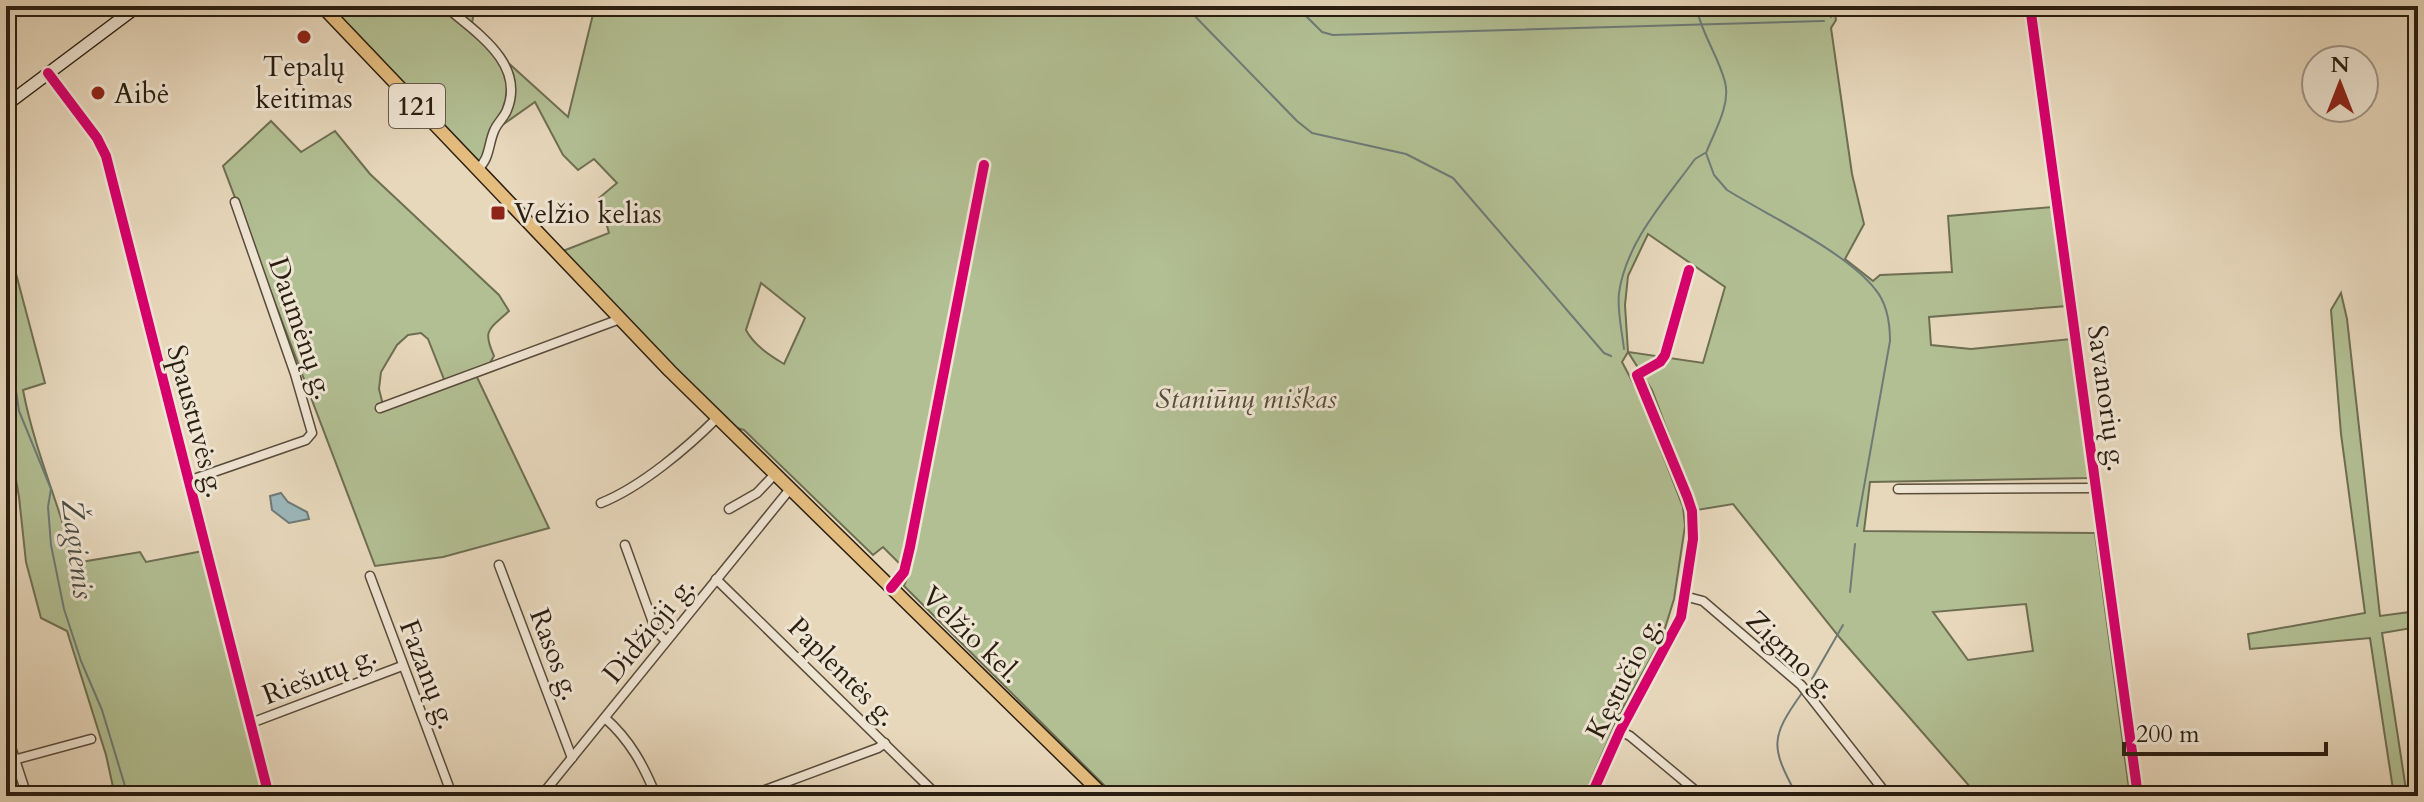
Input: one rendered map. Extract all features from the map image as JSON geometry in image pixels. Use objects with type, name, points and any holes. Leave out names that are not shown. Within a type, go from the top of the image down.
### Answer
[{"type":"main road","name":"Velžio kel.","points":[[322,6],[717,418],[1104,796]]},
{"type":"main road","points":[[6,105],[132,8]]},
{"type":"street","points":[[445,6],[495,49],[507,69],[510,90],[508,109],[495,128],[487,158],[477,170]]},
{"type":"street","name":"Savanorių g.","points":[[2030,6],[2138,796]]},
{"type":"street","name":"Spaustuvės g.","points":[[48,73],[97,138],[106,156],[269,796]]},
{"type":"street","points":[[891,588],[904,572],[910,547],[984,165]]},
{"type":"street","name":"Daumėnų g.","points":[[188,481],[306,440],[312,433],[295,374],[235,202]]},
{"type":"street","name":"Kęstučio g.","points":[[1591,796],[1620,731],[1681,617],[1693,539],[1692,511],[1637,375],[1660,362],[1665,355],[1689,270]]},
{"type":"street","points":[[380,408],[620,319]]},
{"type":"street","points":[[601,503],[631,487],[717,418]]},
{"type":"street","points":[[729,509],[757,493],[775,474]]},
{"type":"street","points":[[1898,489],[2096,488]]},
{"type":"street","name":"Didžioji g.","points":[[541,796],[790,489]]},
{"type":"street","points":[[625,545],[656,631],[666,641]]},
{"type":"street","name":"Rasos g.","points":[[499,565],[572,758]]},
{"type":"street","name":"Fazanų g.","points":[[370,576],[449,787]]},
{"type":"street","name":"Paplentės g.","points":[[716,579],[938,796]]},
{"type":"street","name":"Zigmo g.","points":[[1684,596],[1703,601],[1801,685],[1888,796]]},
{"type":"street","name":"Riešutų g.","points":[[251,723],[402,666]]},
{"type":"street","points":[[605,718],[618,729],[638,756],[656,796]]},
{"type":"street","points":[[1620,731],[1702,796]]},
{"type":"street","points":[[6,732],[10,761],[27,796]]},
{"type":"street","points":[[10,761],[91,739]]},
{"type":"street","points":[[749,796],[885,743]]},
{"type":"green space","name":"Staniūnų miškas","points":[[322,6],[475,6],[471,29],[568,117],[595,6],[1834,6],[1836,20],[1831,28],[1852,174],[1864,224],[1845,259],[1873,281],[1880,275],[1952,272],[1948,216],[2052,207],[2067,306],[1929,317],[1931,345],[1971,349],[2071,339],[2089,478],[1870,482],[1864,531],[2095,533],[2130,796],[1978,796],[1840,638],[1733,504],[1697,510],[1652,390],[1628,352],[1622,362],[1639,394],[1683,507],[1685,526],[1674,599],[1662,638],[1619,715],[1584,796],[1115,796],[904,586],[909,573],[883,547],[873,555],[744,430],[723,424],[563,251],[609,233],[599,198],[617,183],[594,159],[578,170],[563,155],[535,102],[491,133],[486,156],[477,162]],"holes":[[[1648,234],[1725,287],[1703,363],[1628,352],[1625,305],[1628,276]],[[761,283],[805,318],[784,364],[758,345],[746,330]],[[2026,604],[2033,651],[1968,660],[1933,612]]]},
{"type":"green space","points":[[271,121],[301,152],[335,131],[370,174],[499,295],[509,311],[492,326],[488,335],[494,356],[490,363],[474,371],[549,528],[443,557],[375,566],[223,166]],"holes":[[[421,333],[428,339],[447,387],[384,409],[379,389],[381,372],[397,345],[408,335]]]},
{"type":"green space","points":[[6,236],[45,383],[23,390],[75,563],[140,552],[146,562],[203,551],[266,796],[115,796],[106,755],[67,631],[41,618],[26,562],[6,423]]},
{"type":"green space","points":[[2341,293],[2347,319],[2380,616],[2418,611],[2418,627],[2382,633],[2407,796],[2394,796],[2370,638],[2250,649],[2248,634],[2365,613],[2341,434],[2331,310]]},
{"type":"water","points":[[281,493],[288,502],[307,512],[309,519],[289,523],[272,510],[270,496]]},
{"type":"waterway","points":[[1185,6],[1312,133],[1406,154],[1453,178],[1604,353],[1611,356]]},
{"type":"waterway","points":[[1296,6],[1322,32],[1333,35],[1824,21]]},
{"type":"waterway","points":[[1696,6],[1722,72],[1726,91],[1721,118],[1706,153],[1714,175],[1727,190],[1846,262],[1875,289],[1885,307],[1890,341],[1857,526]]},
{"type":"waterway","points":[[1831,17],[1832,6]]},
{"type":"waterway","points":[[1624,349],[1619,293],[1630,256],[1660,206],[1695,159],[1705,153]]},
{"type":"waterway","name":"Žagienis","points":[[6,303],[10,315],[10,350],[19,411],[51,489],[48,507],[51,545],[64,609],[81,661],[102,710],[128,796]]},
{"type":"waterway","points":[[1850,592],[1855,544]]},
{"type":"waterway","points":[[1812,679],[1843,625]]},
{"type":"waterway","points":[[1797,796],[1782,766],[1777,743],[1784,722],[1802,693]]},
{"type":"cycle path","points":[[2030,6],[2138,796]]},
{"type":"cycle path","points":[[48,73],[97,138],[106,156],[269,796]]},
{"type":"cycle path","points":[[891,588],[904,572],[910,547],[984,165]]},
{"type":"cycle path","points":[[1591,796],[1620,731],[1681,617],[1693,539],[1692,511],[1637,375],[1660,362],[1665,355],[1689,270]]},
{"type":"place","name":"Tepalų keitimas","points":[[304,37]]},
{"type":"place","name":"Aibė","points":[[98,93]]},
{"type":"place","name":"Velžio kelias","points":[[498,213]]}]
